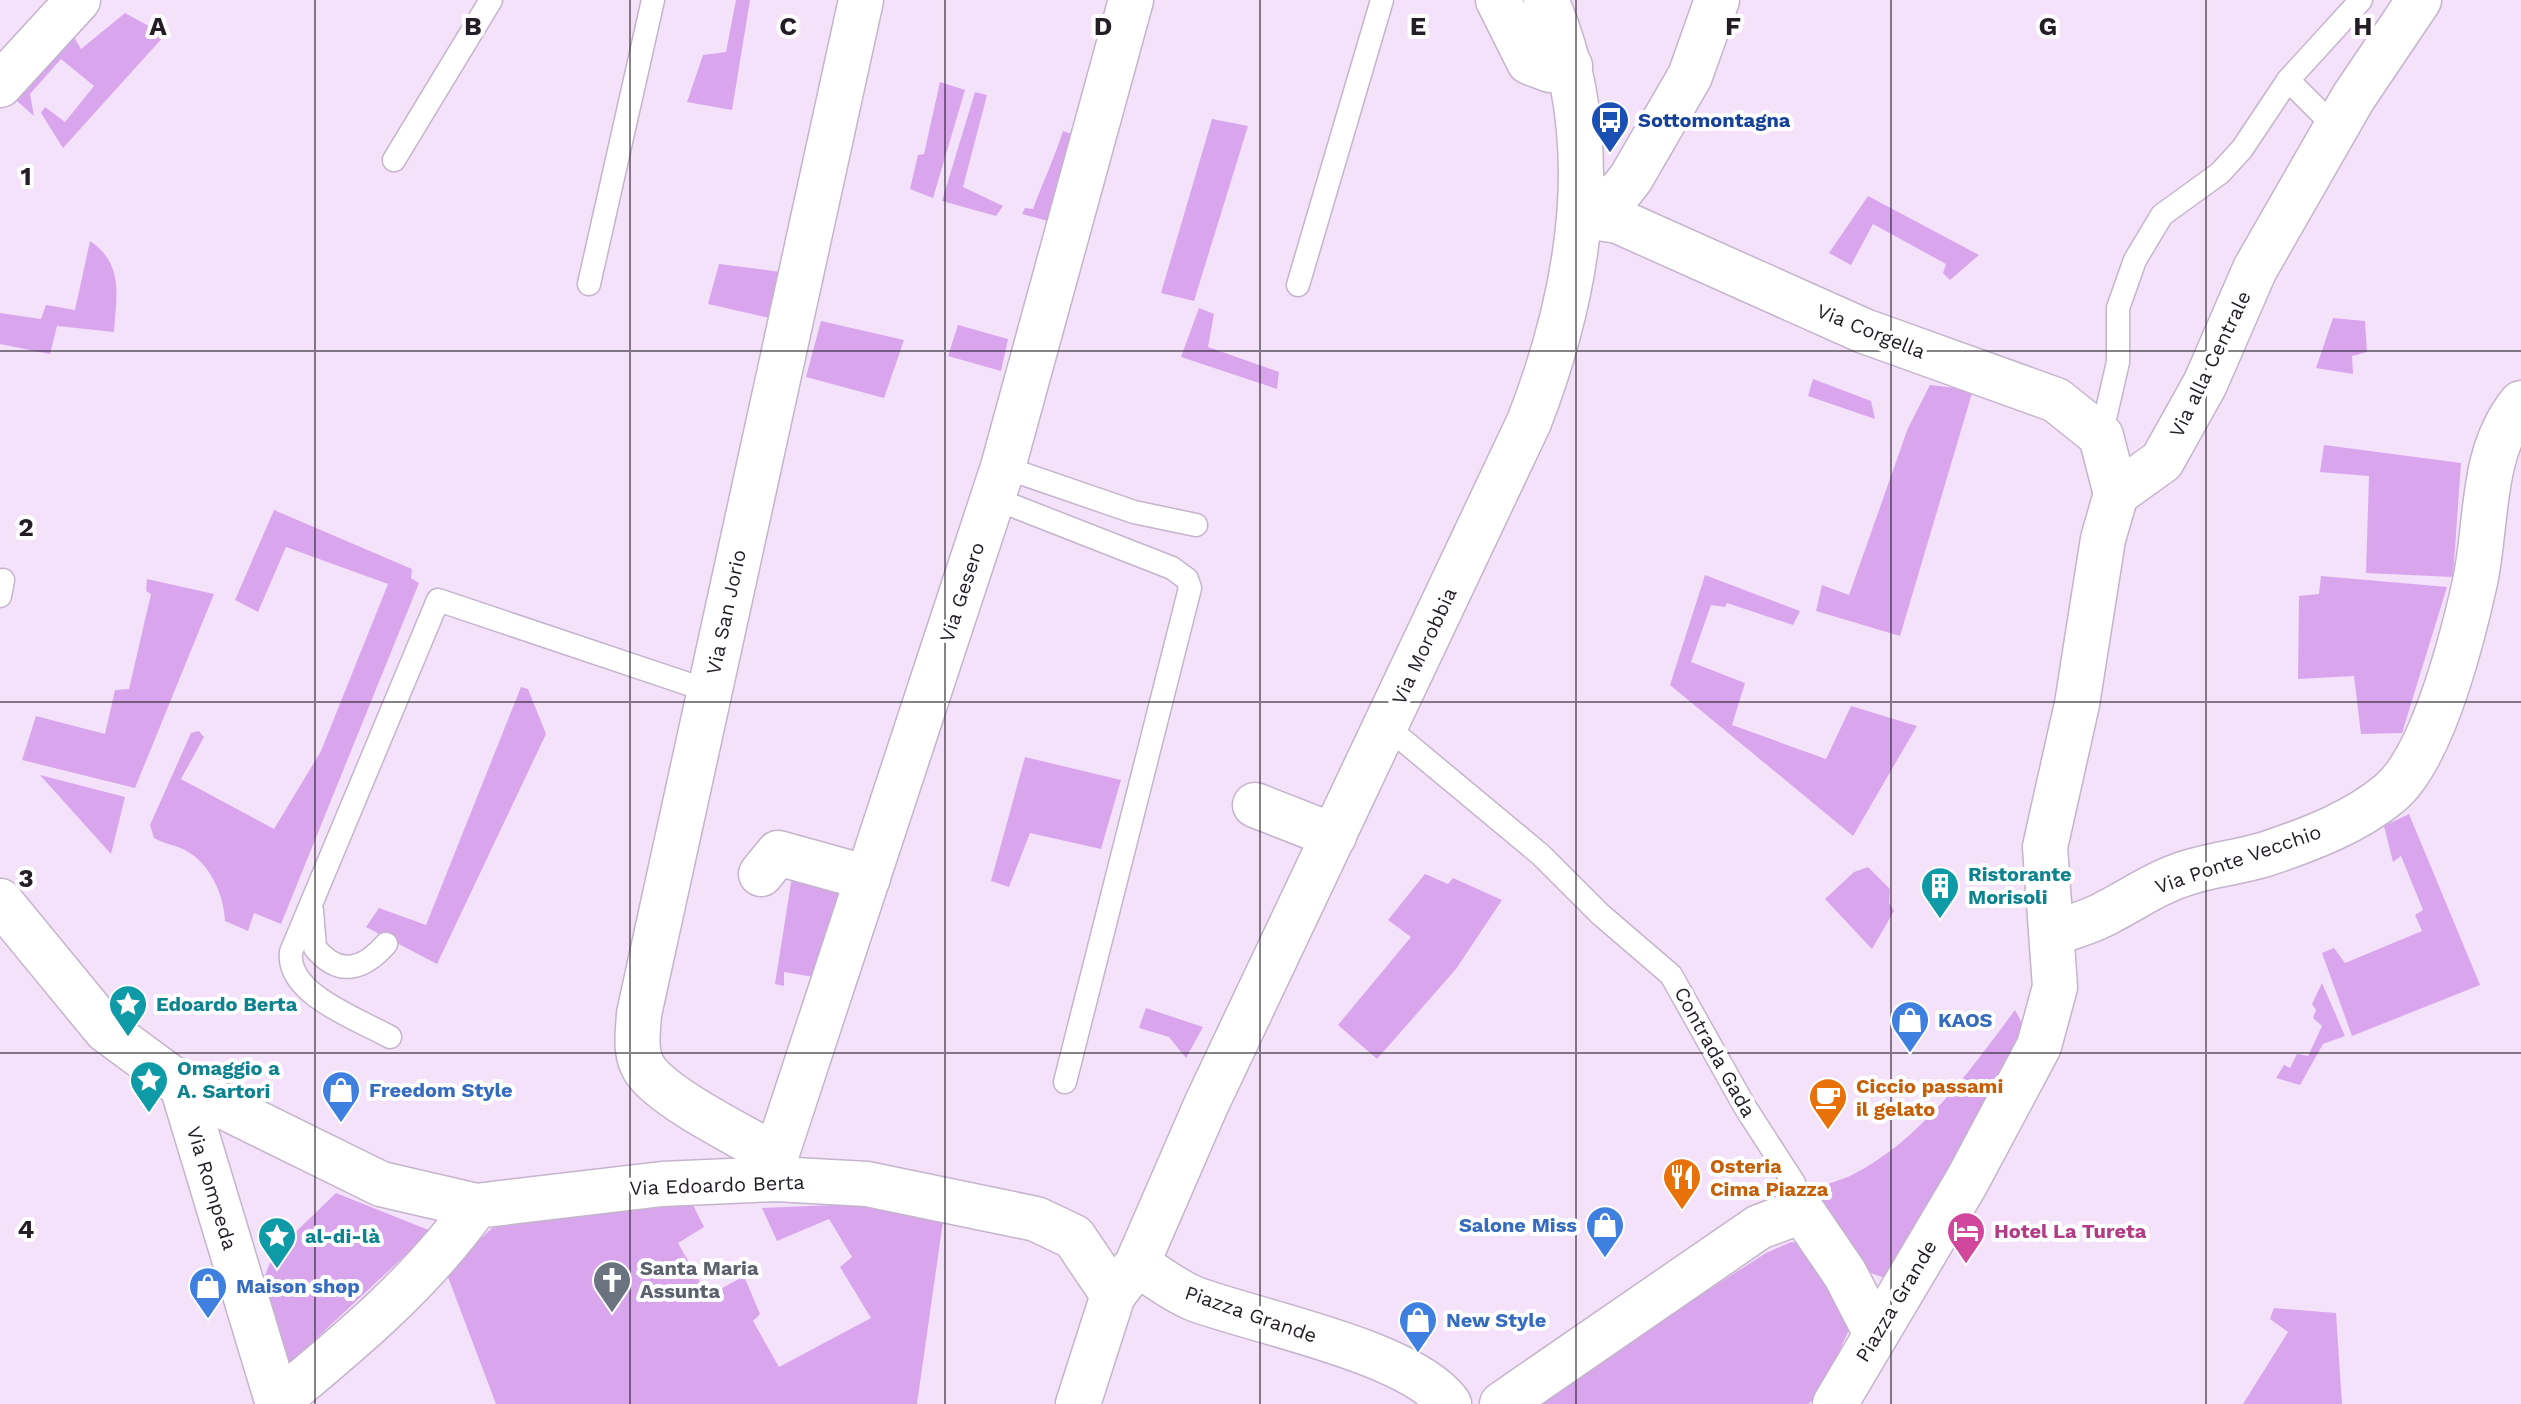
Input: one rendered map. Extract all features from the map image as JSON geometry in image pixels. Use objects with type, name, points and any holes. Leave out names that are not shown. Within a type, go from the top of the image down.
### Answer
[{"type":"street","points":[[0,85],[78,0]]},
{"type":"street","name":"Via San Jorio","points":[[776,1168],[646,1070],[638,1047],[639,1014],[861,0]]},
{"type":"street","name":"Via Gesero","points":[[776,1168],[998,482],[1131,0]]},
{"type":"street","points":[[1498,0],[1529,62],[1550,70],[1570,66]]},
{"type":"street","name":"Via Morobbia","points":[[1078,1404],[1125,1280],[1529,422],[1551,365],[1573,268],[1580,215],[1580,141],[1570,66],[1546,0]]},
{"type":"street","points":[[1580,215],[1620,192],[1631,178],[1690,76],[1717,0]]},
{"type":"street","name":"Via alla Centrale","points":[[2116,494],[2162,461],[2205,384],[2255,269],[2336,128],[2416,1]]},
{"type":"street","name":"Via Corgella","points":[[1580,215],[1618,221],[1864,331],[2056,400],[2101,436]]},
{"type":"street","name":"Via Ponte Vecchio","points":[[2052,934],[2106,914],[2151,886],[2180,875],[2293,844],[2354,817],[2392,792],[2420,755],[2463,636],[2481,554],[2492,459],[2501,432],[2521,403]]},
{"type":"street","points":[[2052,934],[2045,847],[2077,704],[2103,539],[2116,494],[2101,436]]},
{"type":"street","points":[[1255,805],[1334,836]]},
{"type":"street","points":[[761,874],[778,853],[868,878]]},
{"type":"street","points":[[0,901],[106,1030],[182,1086]]},
{"type":"street","name":"Piazza Grande","points":[[1835,1404],[1967,1181],[2039,1046],[2055,987],[2052,934]]},
{"type":"street","name":"Via Edoardo Berta","points":[[182,1086],[381,1184],[476,1206],[776,1168],[1036,1219],[1074,1237],[1125,1280]]},
{"type":"street","name":"Via Rompeda","points":[[182,1086],[277,1403]]},
{"type":"street","points":[[277,1403],[339,1351],[429,1264],[450,1243],[476,1206]]},
{"type":"street","points":[[1502,1404],[1759,1227],[1802,1211]]},
{"type":"street","name":"Contrada Gada","points":[[1802,1211],[1845,1274],[1875,1332]]},
{"type":"street","name":"Via Morobbia","points":[[1103,1404],[1135,1301],[1125,1280]]},
{"type":"street","name":"Piazza Grande","points":[[1125,1280],[1371,1354],[1440,1391],[1449,1404]]},
{"type":"lane","points":[[394,160],[491,0]]},
{"type":"lane","points":[[589,284],[653,0]]},
{"type":"lane","points":[[1298,285],[1382,0]]},
{"type":"lane","points":[[2101,436],[2118,362],[2118,308],[2135,260],[2162,215],[2220,173],[2242,149],[2288,80],[2351,3]]},
{"type":"lane","points":[[2288,80],[2336,128]]},
{"type":"lane","points":[[998,482],[1196,525]]},
{"type":"lane","points":[[998,482],[1172,568],[1187,579],[1190,588],[1065,1082]]},
{"type":"lane","points":[[390,1037],[309,992],[296,979],[291,952],[438,600],[709,691]]},
{"type":"lane","name":"Contrada Gada","points":[[1386,726],[1541,855],[1600,914],[1671,975],[1745,1107],[1794,1183],[1802,1211]]},
{"type":"lane","points":[[311,902],[315,948],[334,965],[343,969],[364,964],[386,944]]},
{"type":"shaded area","points":[[736,0],[750,0],[732,110],[687,102],[703,55],[726,52]]},
{"type":"shaded area","points":[[125,13],[165,35],[63,148],[41,113],[45,107],[65,122],[94,86],[61,59],[30,94],[34,116],[8,93],[67,25],[81,49]]},
{"type":"shaded area","points":[[940,82],[965,90],[933,198],[910,189],[918,155],[924,154]]},
{"type":"shaded area","points":[[975,92],[987,95],[963,187],[1003,206],[996,216],[942,201]]},
{"type":"shaded area","points":[[1212,119],[1248,126],[1194,301],[1161,293]]},
{"type":"shaded area","points":[[1063,131],[1072,134],[1052,222],[1022,214],[1025,208],[1033,209]]},
{"type":"shaded area","points":[[1868,196],[1979,255],[1950,280],[1943,273],[1946,264],[1873,224],[1851,265],[1829,253]]},
{"type":"shaded area","points":[[90,241],[109,260],[114,271],[117,294],[114,332],[57,326],[50,354],[0,344],[0,313],[41,319],[46,305],[75,310]]},
{"type":"shaded area","points":[[719,264],[788,273],[778,320],[708,304]]},
{"type":"shaded area","points":[[1199,308],[1214,314],[1208,347],[1279,372],[1277,389],[1181,357]]},
{"type":"shaded area","points":[[2333,318],[2365,321],[2367,352],[2352,356],[2353,374],[2316,368]]},
{"type":"shaded area","points":[[821,321],[904,340],[884,398],[806,377]]},
{"type":"shaded area","points":[[958,325],[1008,339],[1001,371],[948,356]]},
{"type":"shaded area","points":[[1813,379],[1871,401],[1875,419],[1808,396]]},
{"type":"shaded area","points":[[1930,385],[1973,390],[1900,636],[1816,611],[1822,585],[1849,595],[1908,428]]},
{"type":"shaded area","points":[[2324,445],[2461,463],[2453,577],[2366,573],[2369,476],[2320,472]]},
{"type":"shaded area","points":[[274,510],[412,569],[411,578],[419,583],[281,924],[254,913],[248,931],[225,921],[222,901],[202,863],[185,850],[154,838],[150,825],[191,733],[199,731],[204,737],[181,779],[274,829],[321,751],[388,584],[286,547],[258,612],[235,600]]},
{"type":"shaded area","points":[[1705,575],[1800,611],[1793,625],[1727,603],[1725,607],[1711,605],[1691,662],[1745,683],[1732,725],[1826,759],[1851,706],[1917,726],[1853,836],[1670,685]]},
{"type":"shaded area","points":[[2321,576],[2447,587],[2402,733],[2361,734],[2354,676],[2298,679],[2299,596],[2319,594]]},
{"type":"shaded area","points":[[147,579],[214,594],[135,788],[22,760],[36,716],[105,734],[115,690],[129,689],[151,594],[146,591]]},
{"type":"shaded area","points":[[521,687],[528,689],[546,734],[437,964],[366,927],[379,908],[426,925]]},
{"type":"shaded area","points":[[1025,757],[1121,780],[1101,849],[1030,833],[1009,887],[991,881]]},
{"type":"shaded area","points":[[40,775],[125,797],[111,854]]},
{"type":"shaded area","points":[[2409,814],[2480,985],[2352,1036],[2322,953],[2334,948],[2345,963],[2422,931],[2415,915],[2423,910],[2401,856],[2393,862],[2384,826]]},
{"type":"shaded area","points":[[1868,867],[1890,889],[1889,903],[1894,911],[1872,949],[1825,899],[1854,872]]},
{"type":"shaded area","points":[[793,870],[839,886],[845,899],[814,977],[784,972],[784,986],[775,984]]},
{"type":"shaded area","points":[[1425,874],[1448,884],[1453,878],[1502,900],[1456,969],[1377,1059],[1338,1025],[1411,937],[1388,920]]},
{"type":"shaded area","points":[[2322,983],[2345,1036],[2323,1044],[2300,1085],[2276,1078],[2284,1065],[2290,1068],[2297,1054],[2308,1056],[2322,1026],[2313,1018],[2316,1010],[2312,1004]]},
{"type":"shaded area","points":[[1146,1008],[1203,1027],[1186,1058],[1169,1037],[1139,1028]]},
{"type":"shaded area","points":[[2015,1010],[2023,1025],[1984,1125],[1885,1278],[1865,1271],[1813,1189],[1854,1174],[1902,1142],[1944,1101]]},
{"type":"shaded area","points":[[336,1193],[431,1231],[289,1364],[263,1280],[274,1253]]},
{"type":"shaded area","points":[[859,1204],[944,1214],[917,1404],[496,1404],[446,1272],[492,1228],[626,1206],[693,1205],[704,1227],[678,1243],[708,1296],[744,1276],[760,1314],[753,1321],[779,1367],[871,1318],[840,1267],[852,1257],[829,1219],[777,1241],[762,1208]]},
{"type":"shaded area","points":[[1791,1242],[1801,1243],[1844,1309],[1849,1330],[1818,1396],[1808,1404],[1530,1404],[1766,1253]]},
{"type":"shaded area","points":[[2274,1308],[2336,1313],[2342,1404],[2243,1404],[2288,1332],[2270,1319]]},
{"type":"place","name":"Sottomontagna","points":[[1610,154]]},
{"type":"place","name":"Ristorante Morisoli","points":[[1940,920]]},
{"type":"place","name":"Edoardo Berta","points":[[128,1038]]},
{"type":"place","name":"KAOS","points":[[1910,1054]]},
{"type":"place","name":"Omaggio a A. Sartori","points":[[149,1114]]},
{"type":"place","name":"Freedom Style","points":[[341,1124]]},
{"type":"place","name":"Ciccio passami il gelato","points":[[1828,1131]]},
{"type":"place","name":"Osteria Cima Piazza","points":[[1682,1211]]},
{"type":"place","name":"Salone Miss","points":[[1605,1259]]},
{"type":"place","name":"Hotel La Tureta","points":[[1966,1265]]},
{"type":"place","name":"al-di-là","points":[[277,1270]]},
{"type":"place","name":"Santa Maria Assunta","points":[[612,1314]]},
{"type":"place","name":"Maison shop","points":[[208,1320]]},
{"type":"place","name":"New Style","points":[[1418,1354]]}]
